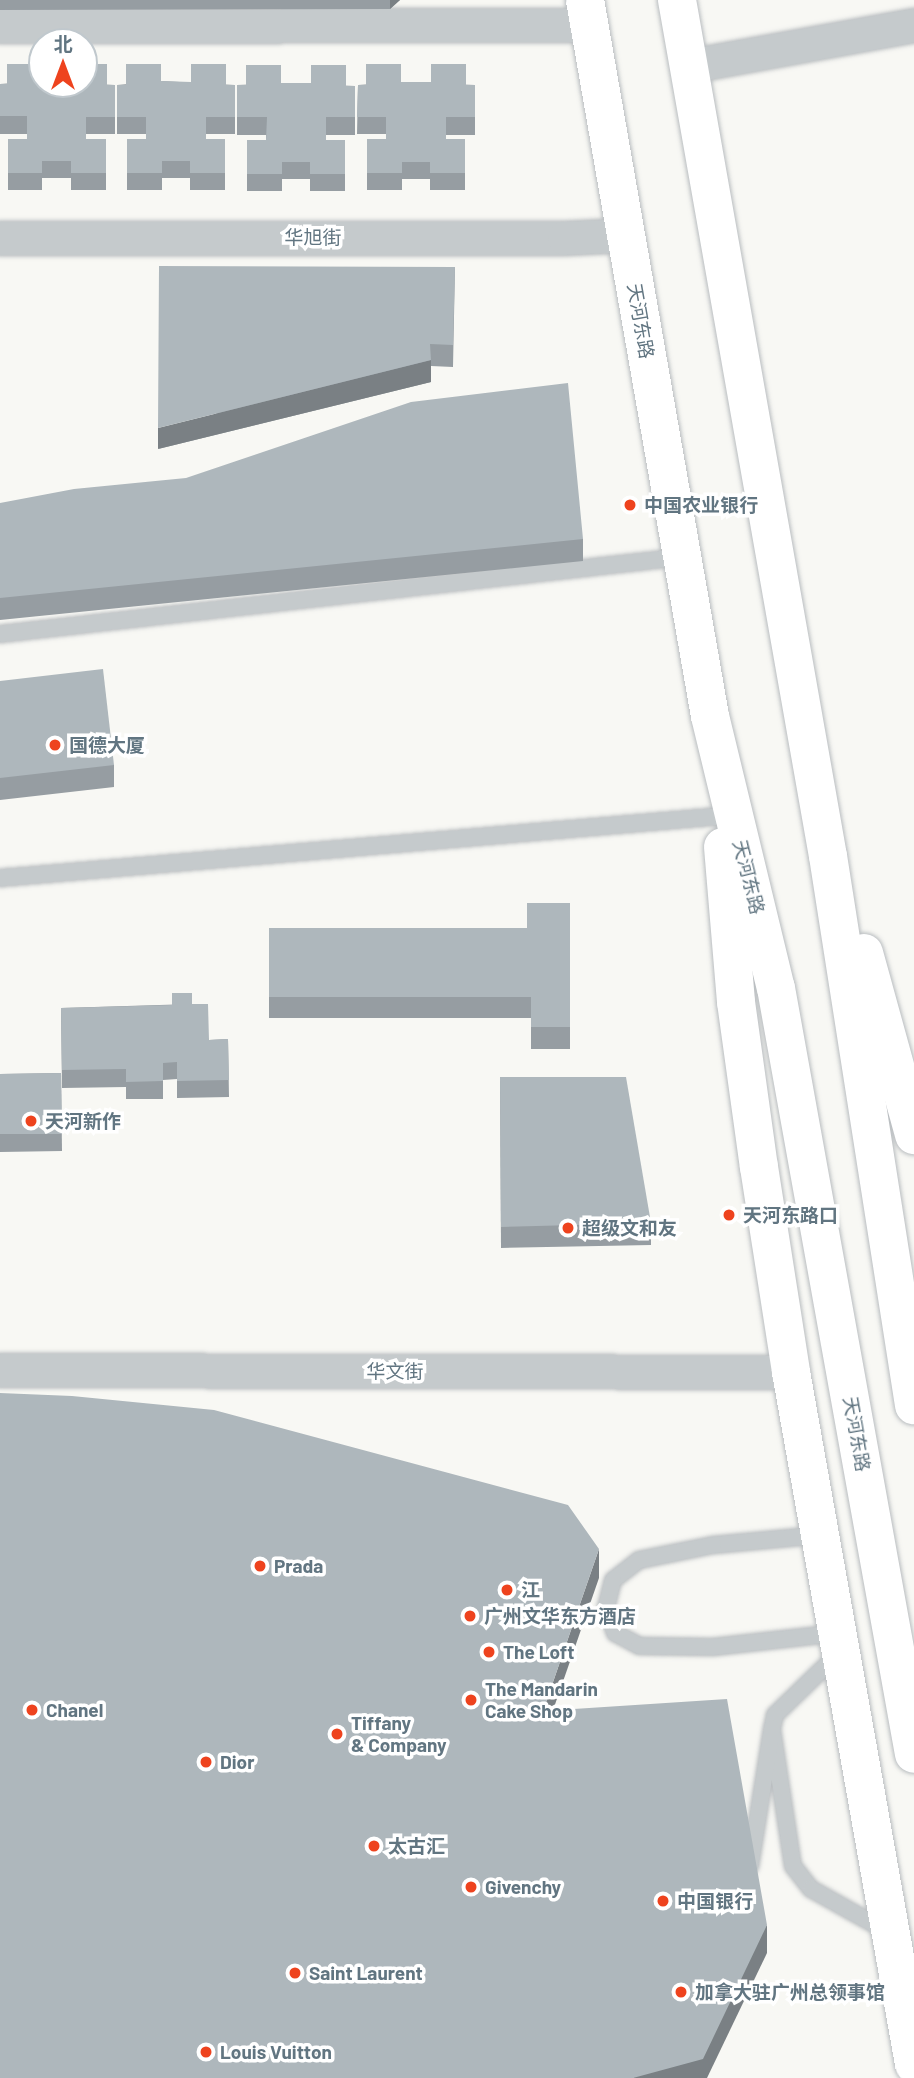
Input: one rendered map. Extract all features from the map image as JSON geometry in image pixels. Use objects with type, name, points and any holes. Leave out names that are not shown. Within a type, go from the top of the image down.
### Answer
[{"type":"highway","points":[[677,0],[828,856],[914,1405]]},
{"type":"highway","name":"天河东路","points":[[587,13],[710,716],[776,988],[914,1754]]},
{"type":"highway","points":[[710,716],[736,1003],[791,1372],[889,1933],[908,2009],[914,2064]]},
{"type":"highway","points":[[828,856],[865,956],[914,1135]]},
{"type":"highway","points":[[889,2078],[908,2009]]},
{"type":"street","points":[[0,26],[587,13]]},
{"type":"street","points":[[688,66],[914,25]]},
{"type":"street","name":"华旭街","points":[[0,238],[564,238],[626,235]]},
{"type":"street","name":"华文街","points":[[0,1370],[791,1372]]},
{"type":"lane","points":[[0,634],[682,557]]},
{"type":"lane","points":[[0,878],[721,816]]},
{"type":"lane","points":[[821,1535],[713,1545],[639,1560],[613,1580],[606,1608],[615,1633],[639,1646],[713,1647],[840,1642]]},
{"type":"lane","points":[[747,1884],[775,1715],[840,1642]]},
{"type":"lane","points":[[772,1729],[793,1866],[801,1880],[811,1889],[889,1933]]},
{"type":"building","points":[[7,64],[28,64],[28,98],[98,98],[98,64],[107,64],[107,85],[115,85],[115,117],[86,117],[86,139],[106,139],[106,173],[71,173],[71,161],[42,161],[42,173],[8,173],[8,139],[27,139],[27,116],[0,116],[0,84],[7,84]]},
{"type":"building","points":[[126,64],[161,64],[161,81],[191,82],[191,64],[226,64],[226,85],[235,85],[235,117],[206,117],[206,139],[225,139],[225,173],[190,173],[190,161],[162,161],[162,173],[127,173],[127,139],[146,139],[146,117],[117,117],[117,85],[126,85]]},
{"type":"building","points":[[366,64],[401,64],[401,82],[431,82],[431,64],[466,64],[466,85],[475,85],[475,117],[446,117],[446,139],[465,139],[465,173],[430,173],[430,162],[402,162],[402,173],[367,173],[367,139],[386,139],[386,117],[357,117],[358,85],[366,85]]},
{"type":"building","points":[[246,65],[281,65],[281,83],[311,83],[311,65],[346,65],[346,86],[355,86],[355,117],[326,117],[326,140],[345,140],[345,174],[310,174],[310,162],[282,162],[282,174],[247,174],[247,140],[266,140],[267,117],[237,117],[237,85],[246,85]]},
{"type":"building","points":[[159,266],[455,267],[453,345],[430,344],[431,360],[158,428]]},
{"type":"building","points":[[568,383],[583,539],[0,598],[0,503],[74,489],[186,478],[411,402]]},
{"type":"building","name":"国德大厦","points":[[103,669],[114,765],[0,778],[0,681]]},
{"type":"building","points":[[527,903],[570,903],[570,1027],[531,1027],[531,997],[269,997],[269,928],[527,928]]},
{"type":"building","points":[[172,993],[192,993],[192,1004],[208,1004],[209,1040],[228,1039],[229,1080],[177,1081],[177,1062],[163,1063],[163,1081],[126,1082],[126,1069],[62,1070],[61,1008],[172,1005]]},
{"type":"building","name":"天河新作","points":[[61,1073],[62,1134],[0,1134],[0,1074]]},
{"type":"building","points":[[500,1077],[626,1077],[651,1223],[501,1227]]},
{"type":"building","name":"太古汇","points":[[0,1393],[72,1396],[214,1410],[568,1505],[599,1549],[543,1711],[727,1699],[767,1925],[703,2059],[633,2078],[0,2078]]},
{"type":"place","name":"中国农业银行","points":[[630,505]]},
{"type":"place","name":"国德大厦","points":[[55,745]]},
{"type":"place","name":"天河新作","points":[[31,1121]]},
{"type":"place","name":"天河东路口","points":[[729,1215]]},
{"type":"place","name":"超级文和友","points":[[568,1228]]},
{"type":"place","name":"Prada","points":[[260,1566]]},
{"type":"place","name":"江","points":[[507,1590]]},
{"type":"place","name":"广州文华东方酒店","points":[[470,1616]]},
{"type":"place","name":"The Loft","points":[[489,1652]]},
{"type":"place","name":"The Mandarin Cake Shop","points":[[471,1700]]},
{"type":"place","name":"Chanel","points":[[32,1710]]},
{"type":"place","name":"Tiffany & Company","points":[[337,1734]]},
{"type":"place","name":"Dior","points":[[206,1762]]},
{"type":"place","name":"太古汇","points":[[374,1846]]},
{"type":"place","name":"Givenchy","points":[[471,1887]]},
{"type":"place","name":"中国银行","points":[[663,1901]]},
{"type":"place","name":"Saint Laurent","points":[[295,1973]]},
{"type":"place","name":"加拿大驻广州总领事馆","points":[[681,1992]]},
{"type":"place","name":"Louis Vuitton","points":[[206,2052]]}]
